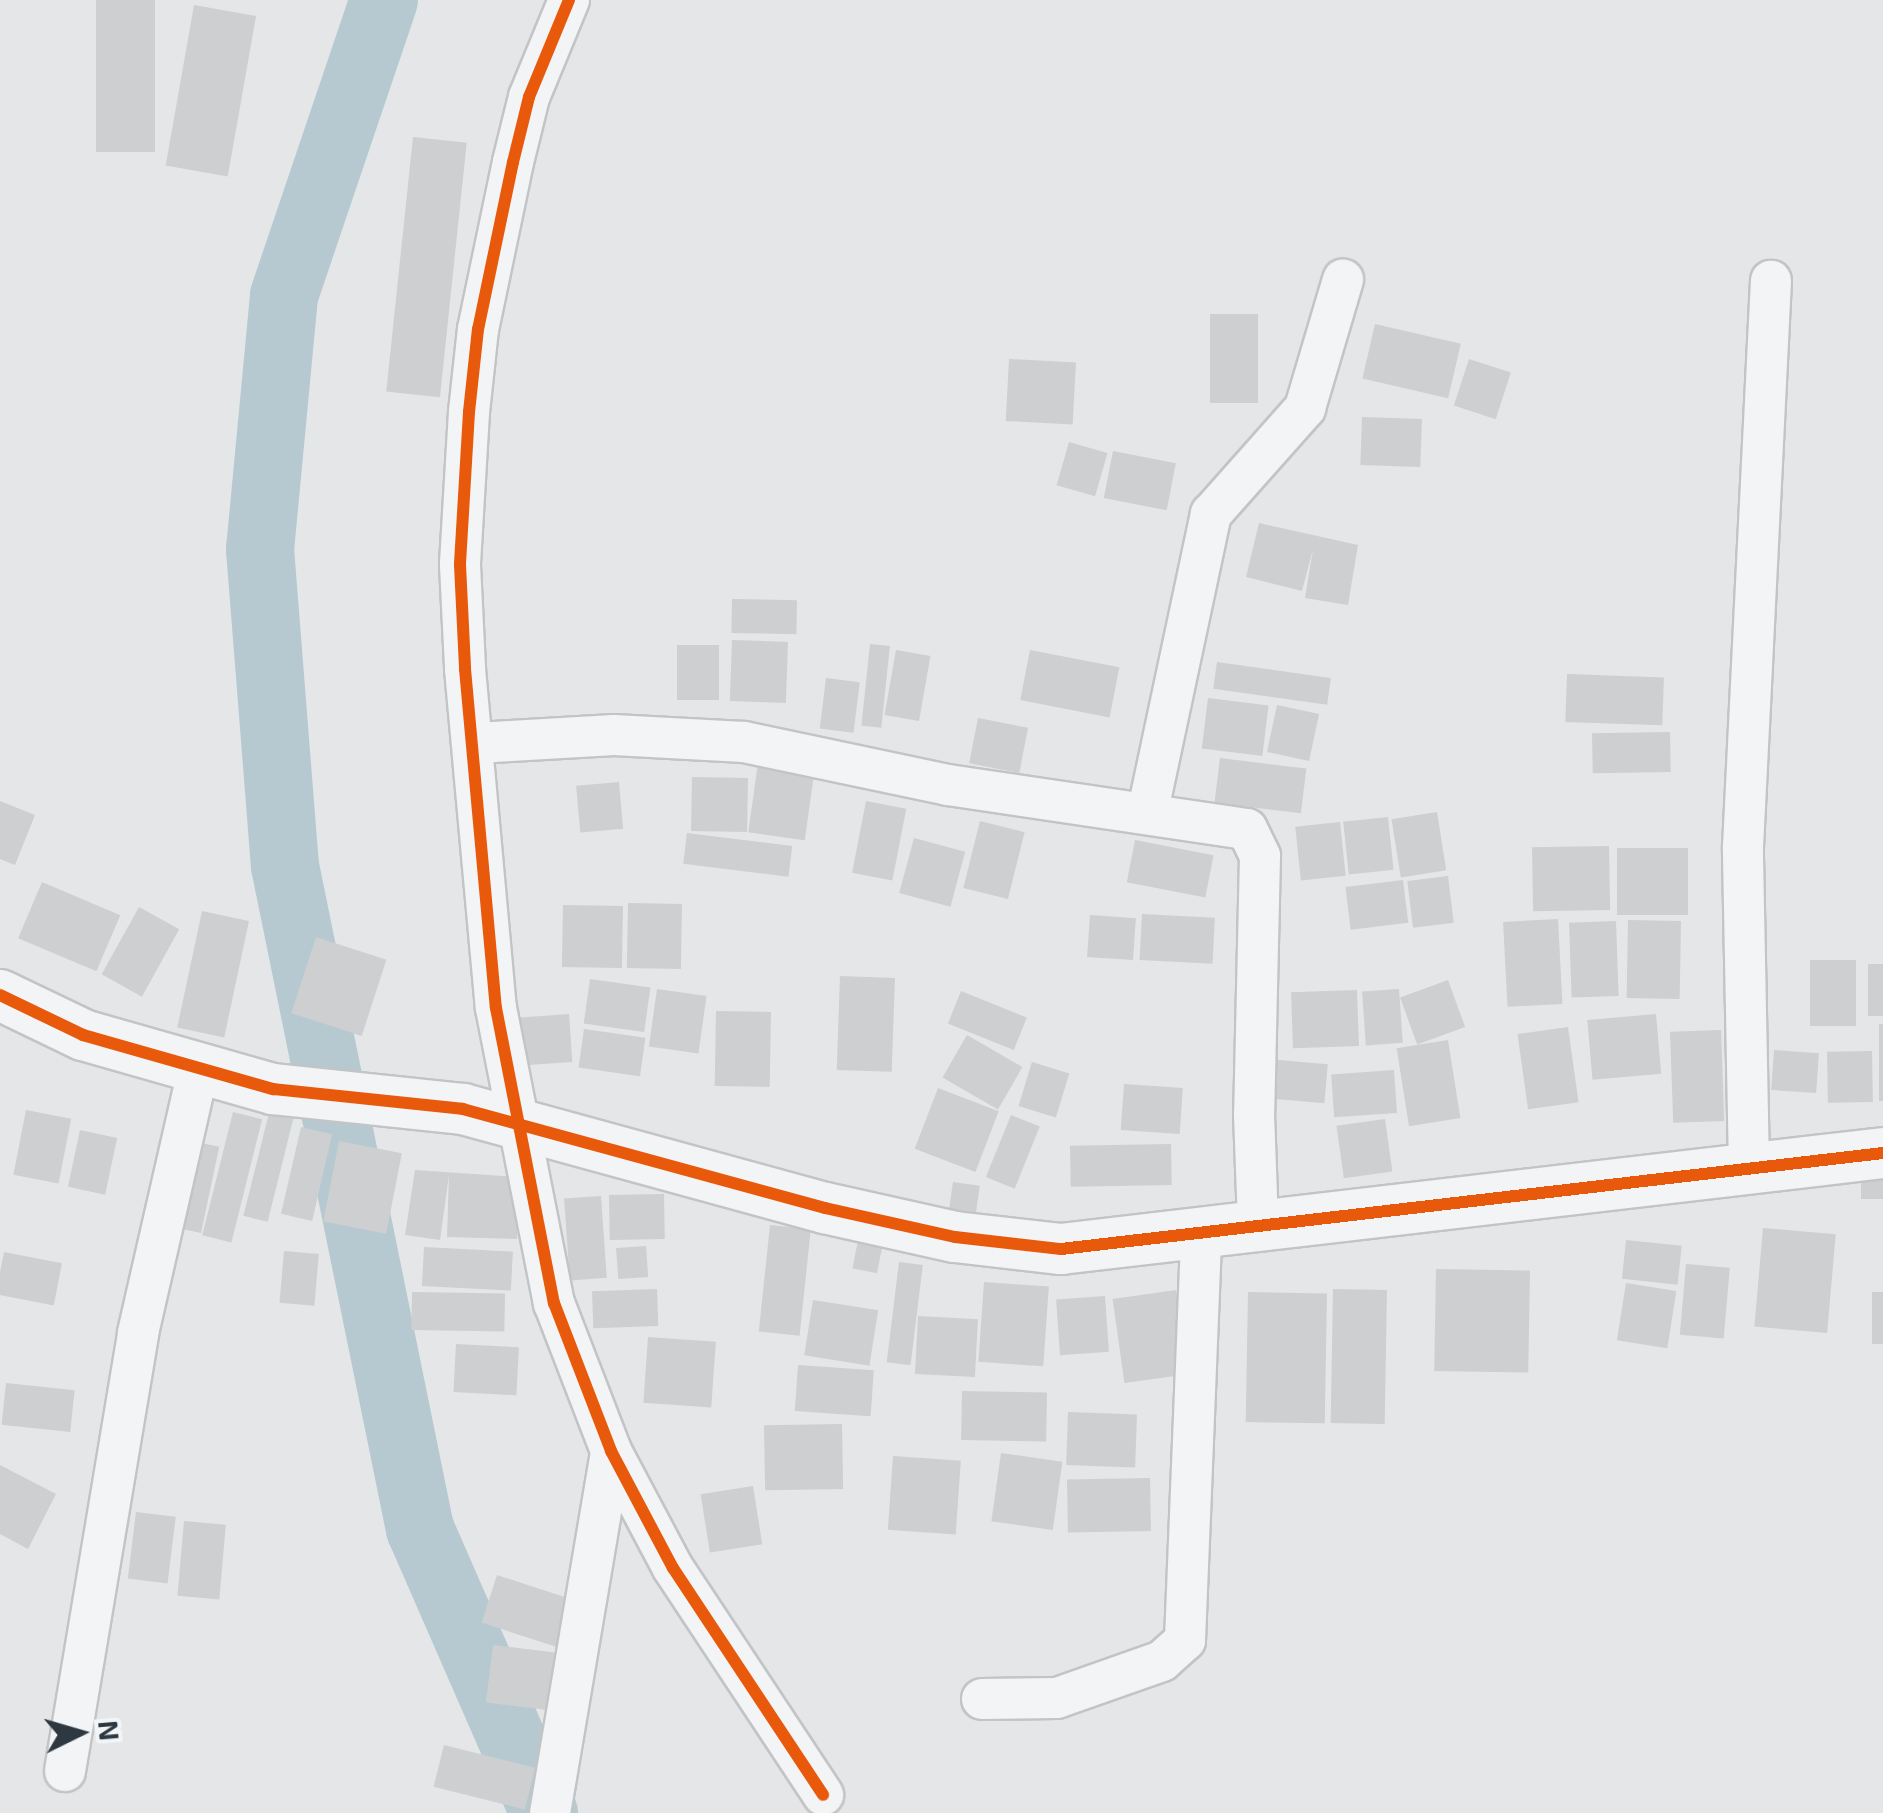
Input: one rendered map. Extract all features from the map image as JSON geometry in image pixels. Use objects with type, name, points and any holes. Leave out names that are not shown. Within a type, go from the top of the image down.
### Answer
[{"type":"street","points":[[569,0],[529,97],[478,329],[460,566],[476,743],[480,855],[515,1120],[554,1302],[612,1451],[683,1585],[823,1795]]},
{"type":"street","points":[[1148,810],[1211,514],[1305,408],[1343,280]]},
{"type":"street","points":[[1749,1168],[1744,847],[1771,281]]},
{"type":"street","points":[[476,743],[614,735],[744,742],[1014,796],[1148,810],[1247,829],[1260,856],[1254,1114],[1258,1225]]},
{"type":"street","points":[[0,996],[83,1035],[273,1089],[402,1098],[515,1120],[825,1208],[955,1236],[1061,1249],[1883,1153]]},
{"type":"street","points":[[65,1770],[138,1333],[198,1070]]},
{"type":"street","points":[[982,1699],[1057,1698],[1162,1661],[1185,1640],[1201,1233]]},
{"type":"street","points":[[550,1813],[612,1451]]},
{"type":"building","points":[[96,0],[155,0],[155,152],[96,152]]},
{"type":"building","points":[[194,5],[256,16],[228,176],[166,166]]},
{"type":"building","points":[[413,137],[467,143],[440,397],[386,392]]},
{"type":"building","points":[[1210,314],[1258,314],[1258,403],[1210,403]]},
{"type":"building","points":[[1375,324],[1461,344],[1448,398],[1362,379]]},
{"type":"building","points":[[1009,359],[1076,363],[1073,424],[1006,421]]},
{"type":"building","points":[[1469,359],[1511,373],[1496,419],[1454,406]]},
{"type":"building","points":[[1362,417],[1422,419],[1420,467],[1360,465]]},
{"type":"building","points":[[1069,442],[1107,453],[1095,496],[1057,485]]},
{"type":"building","points":[[1113,451],[1176,463],[1167,510],[1104,498]]},
{"type":"building","points":[[1259,523],[1358,545],[1348,605],[1305,598],[1313,549],[1302,591],[1246,577]]},
{"type":"building","points":[[732,599],[797,600],[796,634],[731,633]]},
{"type":"building","points":[[732,640],[788,642],[786,703],[730,701]]},
{"type":"building","points":[[870,644],[890,646],[881,728],[861,726]]},
{"type":"building","points":[[677,645],[719,645],[719,700],[677,700]]},
{"type":"building","points":[[896,650],[930,656],[919,721],[885,715]]},
{"type":"building","points":[[1030,650],[1119,667],[1110,717],[1020,700]]},
{"type":"building","points":[[1217,662],[1331,678],[1327,705],[1213,689]]},
{"type":"building","points":[[1567,674],[1664,677],[1662,725],[1565,722]]},
{"type":"building","points":[[826,678],[860,682],[854,733],[820,729]]},
{"type":"building","points":[[1208,698],[1269,705],[1262,756],[1202,749]]},
{"type":"building","points":[[1277,705],[1319,714],[1309,761],[1267,752]]},
{"type":"building","points":[[978,718],[1028,728],[1019,773],[969,763]]},
{"type":"building","points":[[1670,732],[1671,772],[1593,773],[1592,733]]},
{"type":"building","points":[[1220,758],[1306,769],[1301,813],[1215,803]]},
{"type":"building","points":[[758,763],[814,771],[805,840],[748,832]]},
{"type":"building","points":[[692,777],[748,778],[747,832],[691,831]]},
{"type":"building","points":[[619,782],[623,829],[580,833],[576,786]]},
{"type":"building","points":[[0,801],[35,815],[15,865],[0,859]]},
{"type":"building","points":[[866,801],[906,809],[892,880],[852,873]]},
{"type":"building","points":[[1437,812],[1446,870],[1401,877],[1392,819]]},
{"type":"building","points":[[1388,817],[1394,870],[1349,874],[1343,822]]},
{"type":"building","points":[[980,821],[1025,832],[1008,899],[963,888]]},
{"type":"building","points":[[1340,822],[1346,876],[1301,880],[1295,827]]},
{"type":"building","points":[[687,833],[792,846],[788,877],[683,864]]},
{"type":"building","points":[[914,838],[965,852],[950,907],[899,893]]},
{"type":"building","points":[[1135,840],[1214,855],[1205,897],[1127,882]]},
{"type":"building","points":[[1609,846],[1610,910],[1533,911],[1532,847]]},
{"type":"building","points":[[1617,848],[1688,848],[1688,915],[1617,915]]},
{"type":"building","points":[[1448,876],[1454,923],[1413,928],[1407,881]]},
{"type":"building","points":[[1403,880],[1408,923],[1351,930],[1345,887]]},
{"type":"building","points":[[42,882],[120,915],[96,971],[18,938]]},
{"type":"building","points":[[628,903],[682,904],[681,969],[627,968]]},
{"type":"building","points":[[563,905],[623,906],[622,968],[562,967]]},
{"type":"building","points":[[139,907],[179,929],[142,997],[102,974]]},
{"type":"building","points":[[202,911],[249,921],[224,1037],[177,1027]]},
{"type":"building","points":[[1142,914],[1215,918],[1212,964],[1140,960]]},
{"type":"building","points":[[1090,915],[1136,918],[1133,960],[1087,957]]},
{"type":"building","points":[[1558,919],[1562,1004],[1508,1007],[1503,922]]},
{"type":"building","points":[[1628,920],[1681,921],[1680,999],[1627,998]]},
{"type":"building","points":[[1616,921],[1619,996],[1572,998],[1569,923]]},
{"type":"building","points":[[316,937],[386,960],[362,1036],[291,1013]]},
{"type":"building","points":[[1810,960],[1856,960],[1856,1026],[1810,1026]]},
{"type":"building","points":[[1868,964],[1883,964],[1883,1016],[1868,1016]]},
{"type":"building","points":[[840,976],[895,978],[892,1072],[837,1070]]},
{"type":"building","points":[[590,979],[650,987],[644,1032],[584,1024]]},
{"type":"building","points":[[1448,980],[1465,1027],[1417,1044],[1400,997]]},
{"type":"building","points":[[657,989],[707,996],[698,1053],[649,1046]]},
{"type":"building","points":[[1399,989],[1403,1043],[1366,1045],[1362,992]]},
{"type":"building","points":[[1357,990],[1359,1046],[1293,1048],[1291,992]]},
{"type":"building","points":[[961,991],[1027,1018],[1014,1050],[948,1023]]},
{"type":"building","points":[[716,1011],[771,1012],[770,1087],[715,1086]]},
{"type":"building","points":[[569,1014],[572,1062],[520,1066],[517,1018]]},
{"type":"building","points":[[1656,1014],[1661,1074],[1592,1080],[1587,1020]]},
{"type":"building","points":[[1879,1024],[1883,1024],[1883,1101],[1879,1101]]},
{"type":"building","points":[[1568,1027],[1579,1102],[1528,1109],[1517,1034]]},
{"type":"building","points":[[584,1029],[645,1038],[640,1076],[579,1068]]},
{"type":"building","points":[[1721,1030],[1724,1121],[1673,1123],[1670,1032]]},
{"type":"building","points":[[967,1035],[1022,1067],[998,1109],[942,1077]]},
{"type":"building","points":[[1448,1040],[1460,1118],[1409,1126],[1397,1048]]},
{"type":"building","points":[[1774,1050],[1819,1053],[1816,1093],[1771,1090]]},
{"type":"building","points":[[1872,1051],[1873,1102],[1828,1103],[1827,1052]]},
{"type":"building","points":[[1267,1059],[1328,1064],[1324,1103],[1264,1098]]},
{"type":"building","points":[[1032,1062],[1069,1073],[1056,1117],[1019,1106]]},
{"type":"building","points":[[1394,1070],[1397,1113],[1334,1117],[1331,1074]]},
{"type":"building","points":[[1124,1084],[1183,1088],[1180,1134],[1121,1130]]},
{"type":"building","points":[[938,1088],[999,1111],[975,1172],[915,1149]]},
{"type":"building","points":[[270,1109],[294,1115],[268,1222],[243,1216]]},
{"type":"building","points":[[26,1110],[71,1119],[59,1184],[13,1175]]},
{"type":"building","points":[[233,1112],[262,1119],[231,1242],[202,1235]]},
{"type":"building","points":[[1011,1115],[1040,1127],[1015,1189],[986,1177]]},
{"type":"building","points":[[1385,1119],[1392,1171],[1344,1178],[1336,1126]]},
{"type":"building","points":[[301,1127],[332,1134],[312,1221],[281,1214]]},
{"type":"building","points":[[80,1130],[117,1138],[105,1195],[68,1187]]},
{"type":"building","points":[[187,1140],[219,1147],[201,1233],[169,1226]]},
{"type":"building","points":[[339,1141],[402,1153],[386,1234],[323,1221]]},
{"type":"building","points":[[1171,1144],[1172,1185],[1071,1187],[1070,1146]]},
{"type":"building","points":[[415,1170],[518,1177],[517,1239],[447,1237],[449,1175],[440,1240],[405,1235]]},
{"type":"building","points":[[1861,1170],[1883,1170],[1883,1199],[1861,1199]]},
{"type":"building","points":[[953,1182],[980,1186],[976,1213],[949,1210]]},
{"type":"building","points":[[664,1194],[665,1239],[610,1240],[609,1195]]},
{"type":"building","points":[[601,1196],[607,1278],[570,1280],[564,1199]]},
{"type":"building","points":[[770,1225],[811,1229],[800,1336],[759,1331]]},
{"type":"building","points":[[1763,1228],[1836,1234],[1827,1333],[1754,1327]]},
{"type":"building","points":[[859,1235],[884,1240],[877,1273],[853,1268]]},
{"type":"building","points":[[1626,1240],[1682,1246],[1678,1285],[1622,1279]]},
{"type":"building","points":[[646,1246],[648,1277],[618,1279],[616,1248]]},
{"type":"building","points":[[424,1247],[513,1252],[511,1291],[422,1286]]},
{"type":"building","points":[[284,1251],[319,1254],[314,1306],[279,1303]]},
{"type":"building","points":[[4,1252],[62,1263],[54,1305],[0,1295]]},
{"type":"building","points":[[899,1262],[923,1265],[911,1365],[887,1362]]},
{"type":"building","points":[[1686,1264],[1730,1268],[1724,1339],[1680,1335]]},
{"type":"building","points":[[1436,1269],[1530,1271],[1528,1373],[1434,1371]]},
{"type":"building","points":[[984,1282],[1049,1287],[1043,1366],[978,1362]]},
{"type":"building","points":[[1626,1283],[1676,1291],[1667,1348],[1617,1340]]},
{"type":"building","points":[[657,1289],[658,1326],[593,1328],[592,1291]]},
{"type":"building","points":[[1333,1289],[1387,1290],[1385,1424],[1331,1423]]},
{"type":"building","points":[[1176,1290],[1188,1374],[1124,1383],[1113,1299]]},
{"type":"building","points":[[412,1292],[505,1294],[504,1332],[411,1330]]},
{"type":"building","points":[[1248,1292],[1327,1293],[1325,1423],[1246,1422]]},
{"type":"building","points":[[1872,1292],[1883,1292],[1883,1344],[1872,1344]]},
{"type":"building","points":[[1105,1296],[1109,1352],[1060,1355],[1056,1299]]},
{"type":"building","points":[[813,1300],[878,1310],[869,1366],[804,1355]]},
{"type":"building","points":[[918,1316],[978,1319],[975,1377],[915,1374]]},
{"type":"building","points":[[648,1337],[716,1342],[711,1408],[643,1403]]},
{"type":"building","points":[[456,1344],[519,1347],[516,1395],[453,1392]]},
{"type":"building","points":[[798,1365],[874,1370],[871,1416],[795,1411]]},
{"type":"building","points":[[6,1383],[75,1390],[70,1432],[2,1425]]},
{"type":"building","points":[[962,1391],[1047,1392],[1046,1441],[961,1440]]},
{"type":"building","points":[[1068,1412],[1137,1414],[1135,1467],[1066,1465]]},
{"type":"building","points":[[842,1424],[843,1489],[765,1490],[764,1425]]},
{"type":"building","points":[[1001,1453],[1062,1462],[1053,1530],[991,1521]]},
{"type":"building","points":[[893,1456],[961,1461],[956,1535],[888,1530]]},
{"type":"building","points":[[0,1465],[56,1494],[28,1549],[0,1534]]},
{"type":"building","points":[[1150,1478],[1151,1531],[1068,1532],[1067,1479]]},
{"type":"building","points":[[753,1486],[762,1544],[710,1553],[701,1494]]},
{"type":"building","points":[[136,1512],[176,1517],[168,1583],[128,1579]]},
{"type":"building","points":[[184,1521],[226,1525],[219,1599],[177,1596]]},
{"type":"building","points":[[497,1575],[572,1599],[557,1647],[482,1623]]},
{"type":"building","points":[[493,1645],[559,1653],[551,1711],[486,1703]]},
{"type":"building","points":[[444,1745],[535,1768],[525,1809],[434,1787]]},
{"type":"waterway","points":[[384,0],[284,296],[260,549],[285,866],[420,1529],[544,1813]]},
{"type":"cycle path","points":[[569,0],[529,97],[513,162],[478,329],[469,412],[460,565],[465,669],[496,1008],[554,1303],[611,1451],[673,1568],[823,1795]]},
{"type":"cycle path","points":[[0,995],[83,1035],[273,1089],[463,1109],[825,1208],[955,1237],[1061,1249],[1883,1153]]}]
